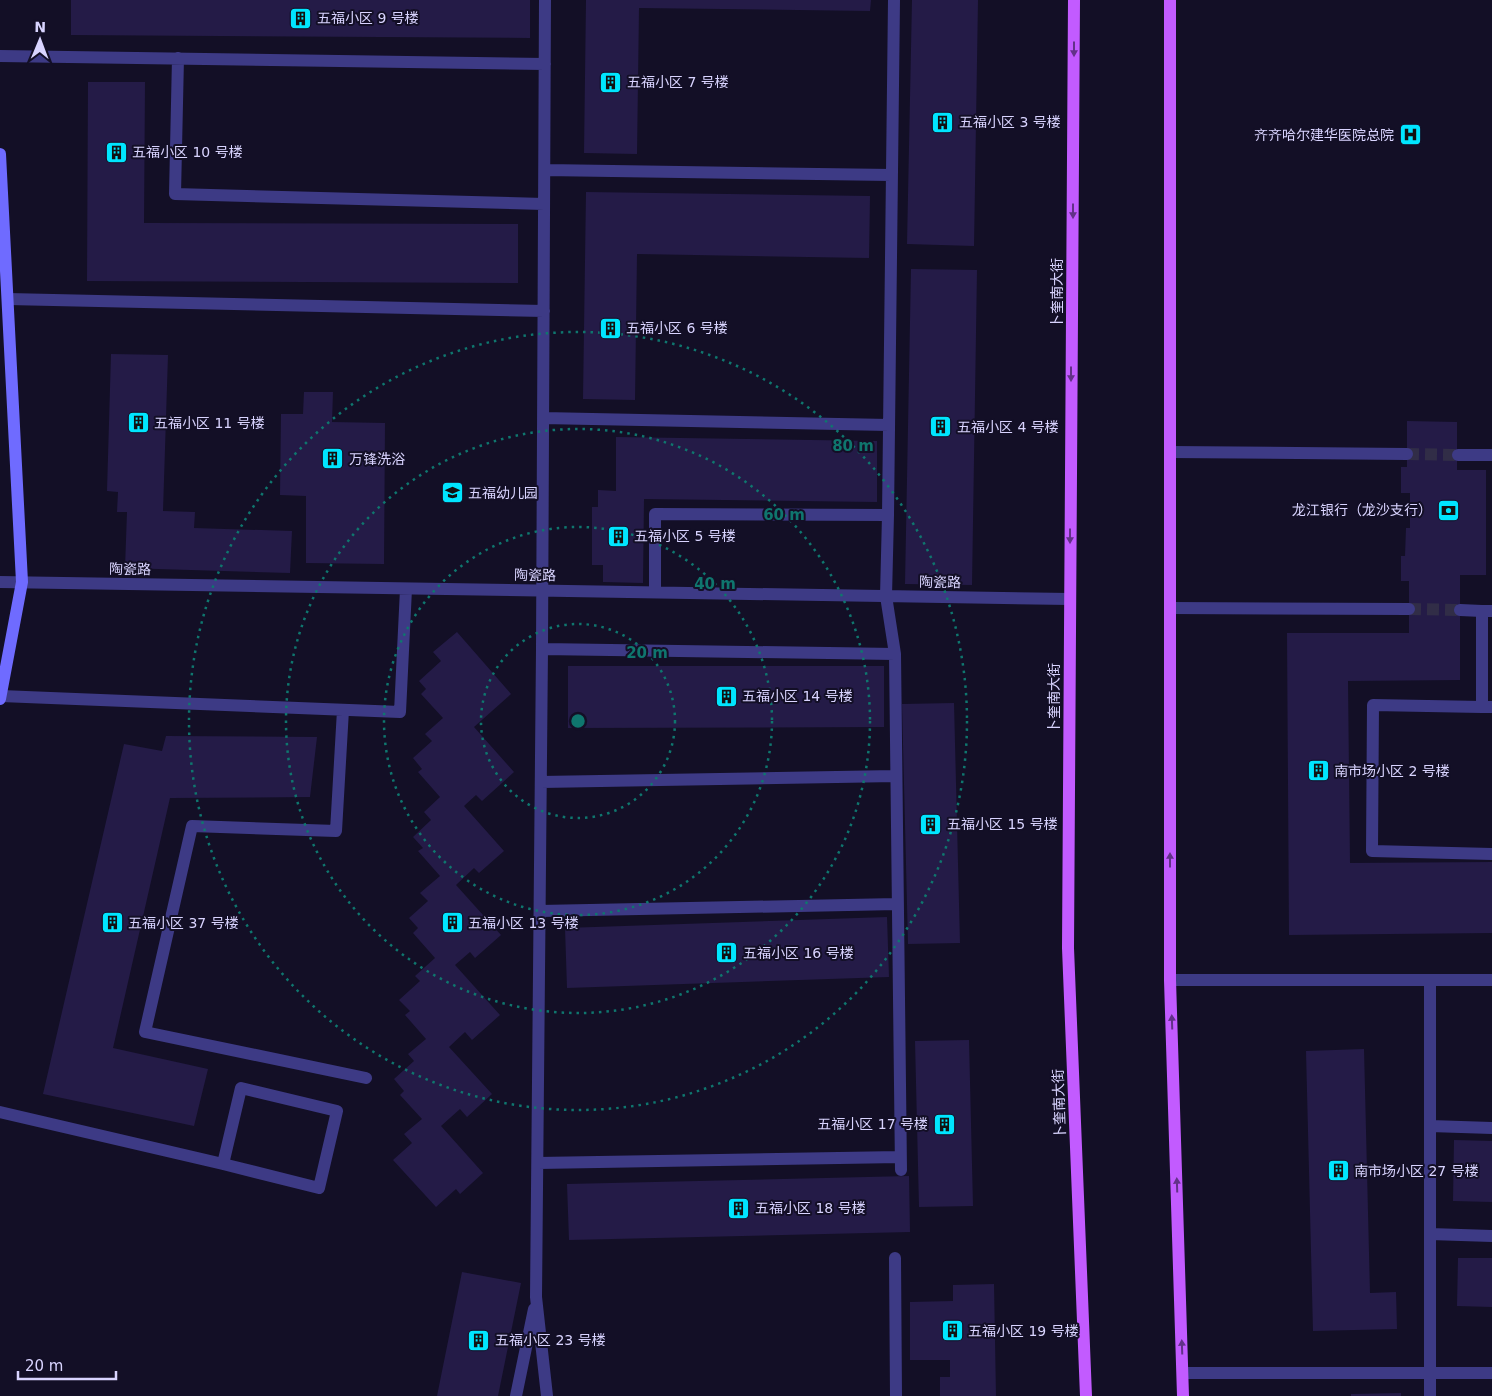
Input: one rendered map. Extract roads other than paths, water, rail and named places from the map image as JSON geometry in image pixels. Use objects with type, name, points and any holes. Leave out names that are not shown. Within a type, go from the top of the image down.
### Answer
[{"type":"main road","name":"卜奎南大街","points":[[1074,0],[1068,948],[1086,1396]]},
{"type":"main road","points":[[1170,0],[1170,980],[1183,1396]]},
{"type":"main road","points":[[0,154],[22,582],[0,697]]},
{"type":"street","points":[[545,0],[542,649],[536,1297],[547,1396]]},
{"type":"street","points":[[538,1163],[900,1163],[895,654],[886,596],[894,0]]},
{"type":"street","points":[[0,56],[545,64]]},
{"type":"street","points":[[178,58],[175,194],[544,204]]},
{"type":"street","points":[[545,170],[892,175]]},
{"type":"street","points":[[8,298],[544,311]]},
{"type":"street","points":[[543,418],[889,425]]},
{"type":"street","points":[[1170,452],[1407,454]]},
{"type":"street","points":[[1458,455],[1492,455]]},
{"type":"street","points":[[654,592],[655,514],[888,516]]},
{"type":"street","name":"陶瓷路","points":[[0,582],[1070,599]]},
{"type":"street","points":[[0,697],[400,712],[406,589]]},
{"type":"street","points":[[1170,608],[1409,609]]},
{"type":"street","points":[[1460,610],[1487,611],[1487,707],[1373,706],[1372,851],[1492,854]]},
{"type":"street","points":[[542,649],[895,654]]},
{"type":"street","points":[[343,710],[336,831],[192,826],[145,1032],[366,1078]]},
{"type":"street","points":[[541,782],[896,776]]},
{"type":"street","points":[[540,911],[898,904]]},
{"type":"street","points":[[1170,980],[1492,980]]},
{"type":"street","points":[[1430,980],[1430,1396]]},
{"type":"street","points":[[0,1112],[319,1188],[337,1111],[241,1088],[223,1164]]},
{"type":"street","points":[[1430,1126],[1492,1128]]},
{"type":"street","points":[[1430,1234],[1492,1236]]},
{"type":"street","points":[[895,1258],[896,1396]]},
{"type":"street","points":[[516,1396],[536,1297]]},
{"type":"street","points":[[1183,1373],[1492,1374]]},
{"type":"tunnel","points":[[1407,454],[1458,455]]},
{"type":"tunnel","points":[[1409,609],[1460,610]]},
{"type":"place","name":"五福小区 9 号楼","points":[[301,18]]},
{"type":"place","name":"五福小区 7 号楼","points":[[611,82]]},
{"type":"place","name":"五福小区 3 号楼","points":[[943,122]]},
{"type":"place","name":"齐齐哈尔建华医院总院","points":[[1410,135]]},
{"type":"place","name":"五福小区 10 号楼","points":[[116,152]]},
{"type":"place","name":"五福小区 6 号楼","points":[[610,328]]},
{"type":"place","name":"五福小区 11 号楼","points":[[138,423]]},
{"type":"place","name":"五福小区 4 号楼","points":[[941,427]]},
{"type":"place","name":"万锋洗浴","points":[[333,459]]},
{"type":"place","name":"五福幼儿园","points":[[452,493]]},
{"type":"place","name":"龙江银行（龙沙支行）","points":[[1448,510]]},
{"type":"place","name":"五福小区 5 号楼","points":[[618,536]]},
{"type":"place","name":"五福小区 14 号楼","points":[[726,696]]},
{"type":"place","name":"南市场小区 2 号楼","points":[[1318,771]]},
{"type":"place","name":"五福小区 15 号楼","points":[[931,824]]},
{"type":"place","name":"五福小区 37 号楼","points":[[112,923]]},
{"type":"place","name":"五福小区 13 号楼","points":[[452,923]]},
{"type":"place","name":"五福小区 16 号楼","points":[[727,953]]},
{"type":"place","name":"五福小区 17 号楼","points":[[944,1124]]},
{"type":"place","name":"南市场小区 27 号楼","points":[[1338,1171]]},
{"type":"place","name":"五福小区 18 号楼","points":[[739,1208]]},
{"type":"place","name":"五福小区 19 号楼","points":[[952,1331]]},
{"type":"place","name":"五福小区 23 号楼","points":[[479,1340]]}]
